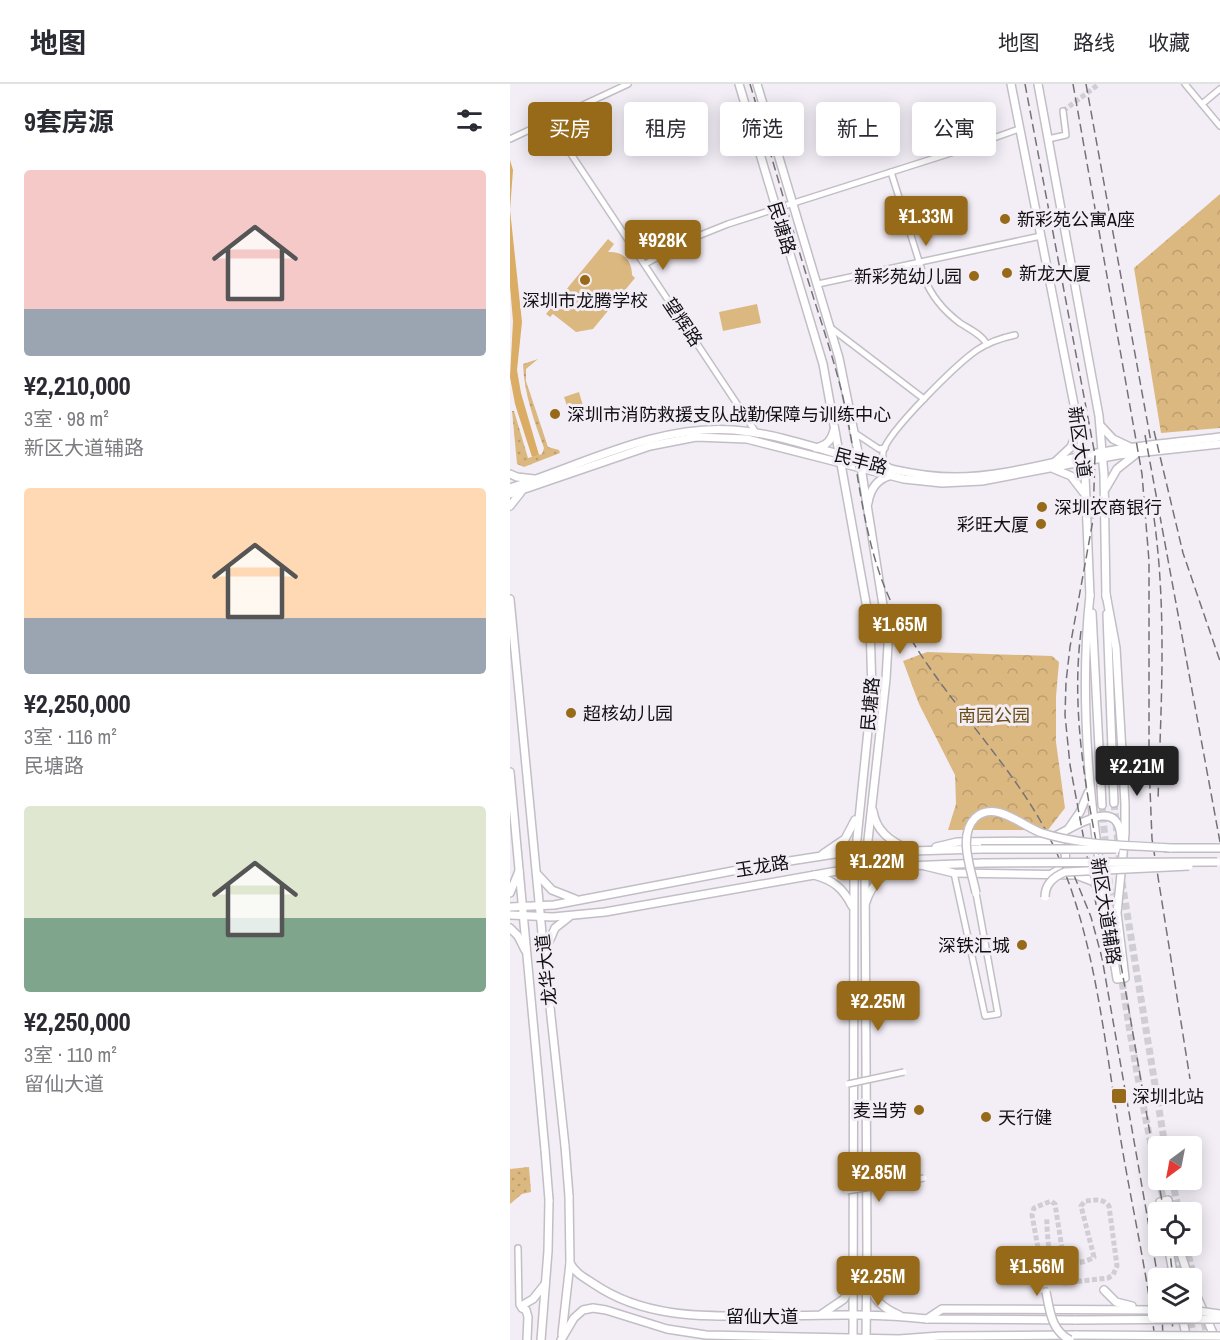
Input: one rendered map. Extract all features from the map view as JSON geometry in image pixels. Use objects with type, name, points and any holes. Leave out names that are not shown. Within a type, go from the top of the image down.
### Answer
[{"type":"main road","name":"民塘路","points":[[739,84],[823,364],[865,586],[872,645],[872,691],[854,852],[854,1338]]},
{"type":"main road","name":"民塘路","points":[[757,84],[839,358],[860,464],[888,645],[865,867],[866,1339]]},
{"type":"main road","name":"新区大道","points":[[1011,84],[1079,423],[1086,498],[1102,805]]},
{"type":"main road","name":"新区大道","points":[[1038,84],[1100,424],[1105,493],[1106,594],[1114,803]]},
{"type":"main road","points":[[815,449],[831,440],[834,422]]},
{"type":"main road","points":[[1079,423],[1077,435],[1071,447],[1053,465],[1071,476],[1082,488],[1086,498]]},
{"type":"main road","points":[[1100,424],[1113,439],[1127,447],[1132,447]]},
{"type":"main road","name":"民丰路","points":[[510,488],[672,434],[714,430],[757,434],[815,449],[840,459]]},
{"type":"main road","name":"民丰路","points":[[510,494],[650,446],[696,437],[747,439],[891,472],[963,477],[1053,465],[1132,447],[1220,437]]},
{"type":"main road","name":"民丰路","points":[[1103,455],[1220,444]]},
{"type":"main road","points":[[1105,493],[1109,481],[1118,469],[1139,452]]},
{"type":"main road","points":[[867,509],[872,489],[877,482],[891,472]]},
{"type":"main road","points":[[510,474],[537,479]]},
{"type":"main road","points":[[510,506],[517,495],[526,488]]},
{"type":"main road","name":"新区大道辅路","points":[[1090,594],[1085,646],[1089,788],[1117,979],[1125,978],[1117,913],[1125,813],[1114,633],[1106,594]]},
{"type":"main road","name":"龙华大道","points":[[510,599],[569,1196],[570,1263],[561,1340]]},
{"type":"main road","name":"龙华大道","points":[[510,772],[549,1200],[541,1340]]},
{"type":"main road","points":[[1064,832],[1080,812],[1089,788]]},
{"type":"main road","points":[[872,797],[873,813],[881,831],[898,845],[910,850]]},
{"type":"main road","points":[[813,859],[834,848],[845,838],[853,826],[860,803]]},
{"type":"main road","points":[[976,893],[967,836],[973,820],[983,813],[1003,814],[1037,831],[1058,837],[1170,848]]},
{"type":"main road","points":[[1046,840],[1092,818],[1109,816],[1118,823],[1121,831],[1123,856]]},
{"type":"main road","points":[[922,850],[957,842],[1046,840],[1058,843],[1066,854],[1063,867],[1051,873]]},
{"type":"main road","name":"玉龙路","points":[[510,907],[539,906],[580,900],[764,865],[866,851],[1220,848]]},
{"type":"main road","points":[[864,910],[869,894],[875,885],[897,866],[894,851]]},
{"type":"main road","points":[[825,856],[827,872]]},
{"type":"main road","points":[[1045,897],[1046,889],[1052,879],[1065,872],[1182,867],[1220,862]]},
{"type":"main road","name":"玉龙路","points":[[510,915],[574,916],[605,912],[808,875],[865,867],[982,863],[1220,862]]},
{"type":"main road","points":[[920,865],[954,873],[1051,873],[1084,877],[1103,891]]},
{"type":"main road","points":[[510,893],[519,869]]},
{"type":"main road","points":[[536,871],[541,880],[552,890],[580,900]]},
{"type":"main road","points":[[808,875],[836,883],[854,910]]},
{"type":"main road","points":[[602,896],[605,912]]},
{"type":"main road","points":[[544,957],[553,931],[560,923],[574,916]]},
{"type":"main road","points":[[510,928],[518,936],[528,956]]},
{"type":"main road","points":[[855,1249],[867,1249]]},
{"type":"main road","name":"留仙大道","points":[[570,1263],[576,1271],[622,1300],[662,1312],[694,1316],[819,1315],[904,1316],[927,1319],[1076,1320],[1220,1319]]},
{"type":"main road","points":[[867,1274],[875,1299],[884,1307],[904,1316]]},
{"type":"main road","points":[[819,1315],[844,1299],[855,1277]]},
{"type":"main road","points":[[527,1340],[528,1317],[526,1310],[521,1306],[537,1295],[546,1282]]},
{"type":"main road","points":[[1104,1290],[1112,1299],[1124,1305],[1148,1308]]},
{"type":"main road","points":[[1046,1292],[1053,1323],[1062,1336],[1070,1340]]},
{"type":"main road","points":[[615,1312],[608,1307],[609,1300],[613,1298],[622,1300]]},
{"type":"main road","name":"留仙大道","points":[[561,1340],[568,1326],[583,1310],[593,1308],[688,1333],[866,1339],[940,1336],[1220,1336]]},
{"type":"main road","points":[[1202,1308],[1216,1340]]},
{"type":"main road","points":[[927,1319],[942,1309],[1148,1309]]},
{"type":"main road","points":[[1202,1312],[1220,1314]]},
{"type":"main road","points":[[1183,1322],[1186,1340]]},
{"type":"main road","points":[[809,1337],[825,1340]]},
{"type":"street","points":[[591,102],[628,84]]},
{"type":"street","points":[[1185,84],[1220,126]]},
{"type":"street","points":[[1202,104],[1219,86]]},
{"type":"street","points":[[1048,139],[1066,135],[1063,111]]},
{"type":"street","points":[[645,264],[705,233],[1019,129]]},
{"type":"street","points":[[510,139],[528,131]]},
{"type":"street","name":"望辉路","points":[[572,156],[757,434]]},
{"type":"street","points":[[891,172],[926,284],[936,300],[955,319],[981,336],[987,344]]},
{"type":"street","points":[[818,284],[1041,236]]},
{"type":"street","points":[[831,328],[924,399]]},
{"type":"street","points":[[854,430],[859,437],[882,450],[924,399],[974,352],[987,344],[1015,335]]},
{"type":"street","points":[[886,447],[884,458],[891,472]]},
{"type":"street","points":[[954,873],[985,1016],[998,1014],[976,893]]},
{"type":"street","points":[[855,932],[864,932]]},
{"type":"street","points":[[848,1084],[904,1072]]},
{"type":"street","points":[[847,1191],[924,1178]]},
{"type":"street","points":[[518,1248],[521,1306]]},
{"type":"green space","points":[[1220,194],[1220,428],[1161,433],[1134,268]]},
{"type":"green space","points":[[608,239],[614,244],[608,252],[618,253],[626,258],[635,278],[593,329],[576,332],[553,314],[550,317],[546,314]]},
{"type":"green space","points":[[757,304],[761,323],[723,331],[719,312]]},
{"type":"green space","points":[[538,359],[526,369],[526,381],[548,447],[559,450],[560,453],[524,467],[517,464],[512,411],[514,411],[528,458],[542,454],[544,448],[527,396],[523,364]]},
{"type":"green space","points":[[579,392],[586,416],[572,421],[564,397]]},
{"type":"green space","name":"南园公园","points":[[927,652],[1052,656],[1059,662],[1056,742],[1065,808],[1048,830],[948,830],[956,804],[955,775],[919,704],[903,661]]},
{"type":"green space","points":[[529,1167],[531,1192],[522,1194],[510,1204],[510,1169]]},
{"type":"shaded area","points":[[510,160],[513,170],[510,210]]},
{"type":"shaded area","points":[[510,210],[522,322],[517,370],[521,393],[539,455],[532,457],[515,404],[510,377],[513,321],[510,286]]},
{"type":"tunnel","points":[[1063,111],[1099,84]]},
{"type":"tunnel","points":[[1114,803],[1120,865]]},
{"type":"tunnel","points":[[1102,805],[1111,899],[1124,992],[1150,1136]]},
{"type":"tunnel","points":[[1122,882],[1163,1136]]},
{"type":"tunnel","points":[[1161,1190],[1164,1202]]},
{"type":"tunnel","points":[[1174,1190],[1177,1202]]},
{"type":"tunnel","points":[[1046,1292],[1032,1215],[1034,1208],[1051,1201],[1055,1204],[1063,1255],[1073,1262],[1086,1261],[1094,1257],[1081,1206],[1085,1201],[1092,1200],[1107,1203],[1117,1266],[1113,1275],[1108,1278],[1064,1283],[1058,1281],[1050,1258],[1047,1217]]},
{"type":"tunnel","points":[[1176,1256],[1179,1268]]},
{"type":"tunnel","points":[[1189,1256],[1192,1268]]},
{"type":"tunnel","points":[[1202,1313],[1208,1340]]},
{"type":"tunnel","points":[[1191,1322],[1195,1340]]},
{"type":"railway","points":[[750,84],[838,377],[869,536],[883,583],[898,617],[917,649],[1005,767],[1045,829],[1062,864],[1075,901],[1086,939],[1102,1018],[1155,1340]]},
{"type":"railway","points":[[1025,84],[1095,455],[1093,520],[1070,647],[1065,715],[1070,765],[1098,915]]},
{"type":"railway","points":[[1073,84],[1142,474],[1149,561],[1149,764],[1152,839],[1190,1079]]},
{"type":"railway","points":[[1086,84],[1151,442]]},
{"type":"railway","points":[[1154,431],[1183,553],[1220,661]]},
{"type":"railway","points":[[1145,435],[1220,842]]},
{"type":"railway","points":[[1154,518],[1162,624],[1158,800]]},
{"type":"railway","points":[[1081,631],[1078,708],[1086,785],[1116,938],[1162,1202]]},
{"type":"railway","points":[[1069,863],[1091,917],[1102,958],[1156,1268]]},
{"type":"railway","points":[[1170,1256],[1172,1268]]},
{"type":"railway","points":[[1162,1322],[1163,1340]]},
{"type":"railway","points":[[1172,1340],[1173,1322]]},
{"type":"place","name":"新彩苑公寓A座","points":[[1005,219]]},
{"type":"place","name":"新龙大厦","points":[[1007,273]]},
{"type":"place","name":"新彩苑幼儿园","points":[[974,276]]},
{"type":"place","name":"深圳市龙腾学校","points":[[585,280]]},
{"type":"place","name":"深圳市消防救援支队战勤保障与训练中心","points":[[555,414]]},
{"type":"place","name":"深圳农商银行","points":[[1042,507]]},
{"type":"place","name":"彩旺大厦","points":[[1041,524]]},
{"type":"place","name":"超核幼儿园","points":[[571,713]]},
{"type":"place","name":"深铁汇城","points":[[1022,945]]},
{"type":"place","name":"深圳北站","points":[[1119,1096]]},
{"type":"place","name":"麦当劳","points":[[919,1110]]},
{"type":"place","name":"天行健","points":[[986,1117]]}]
